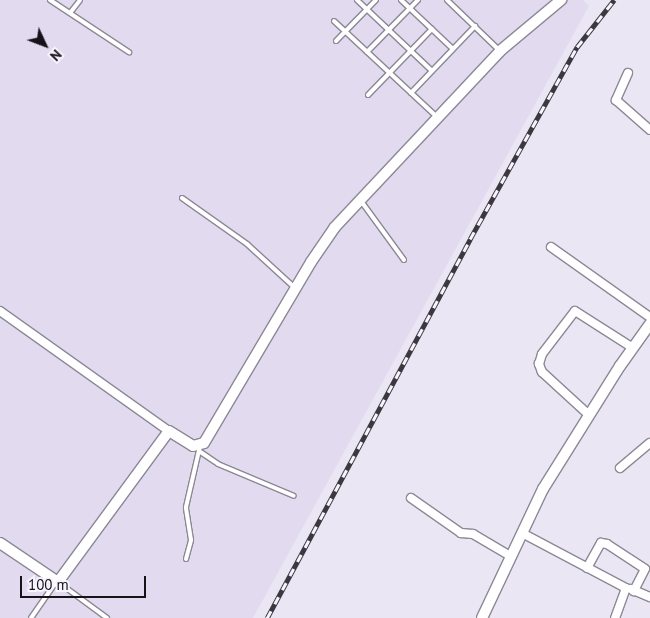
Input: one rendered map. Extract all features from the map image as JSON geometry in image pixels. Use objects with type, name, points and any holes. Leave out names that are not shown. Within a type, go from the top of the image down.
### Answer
[{"type":"street","points":[[0,311],[169,432],[199,449],[326,239],[359,199],[436,116],[500,51],[562,0]]},
{"type":"street","points":[[628,73],[616,100],[650,130]]},
{"type":"street","points":[[551,247],[650,318]]},
{"type":"street","points":[[589,415],[542,372],[539,364],[542,354],[575,311],[633,348]]},
{"type":"street","points":[[482,618],[543,489],[633,348],[648,330]]},
{"type":"street","points":[[0,543],[57,582],[169,432]]},
{"type":"street","points":[[620,468],[649,448]]},
{"type":"street","points":[[411,498],[461,533],[473,534],[512,557]]},
{"type":"street","points":[[522,533],[587,568],[650,597]]},
{"type":"street","points":[[587,568],[601,543],[607,544],[645,568],[630,589],[615,618]]},
{"type":"lane","points":[[50,0],[129,52]]},
{"type":"lane","points":[[70,13],[80,0]]},
{"type":"lane","points":[[358,0],[432,70]]},
{"type":"lane","points":[[336,41],[376,0]]},
{"type":"lane","points":[[401,0],[453,49]]},
{"type":"lane","points":[[367,52],[418,0]]},
{"type":"lane","points":[[447,0],[500,51]]},
{"type":"lane","points":[[334,22],[436,116]]},
{"type":"lane","points":[[411,93],[475,26]]},
{"type":"lane","points":[[368,95],[432,29]]},
{"type":"lane","points":[[182,198],[247,244],[295,288]]},
{"type":"lane","points":[[359,199],[404,260]]},
{"type":"lane","points":[[186,559],[191,540],[186,508],[199,449],[218,464],[294,496]]},
{"type":"lane","points":[[31,618],[57,582],[107,618]]},
{"type":"shaded area","points":[[0,0],[583,0],[589,6],[253,618],[0,618]]},
{"type":"railway","points":[[267,618],[470,239],[577,47],[614,0]]}]
